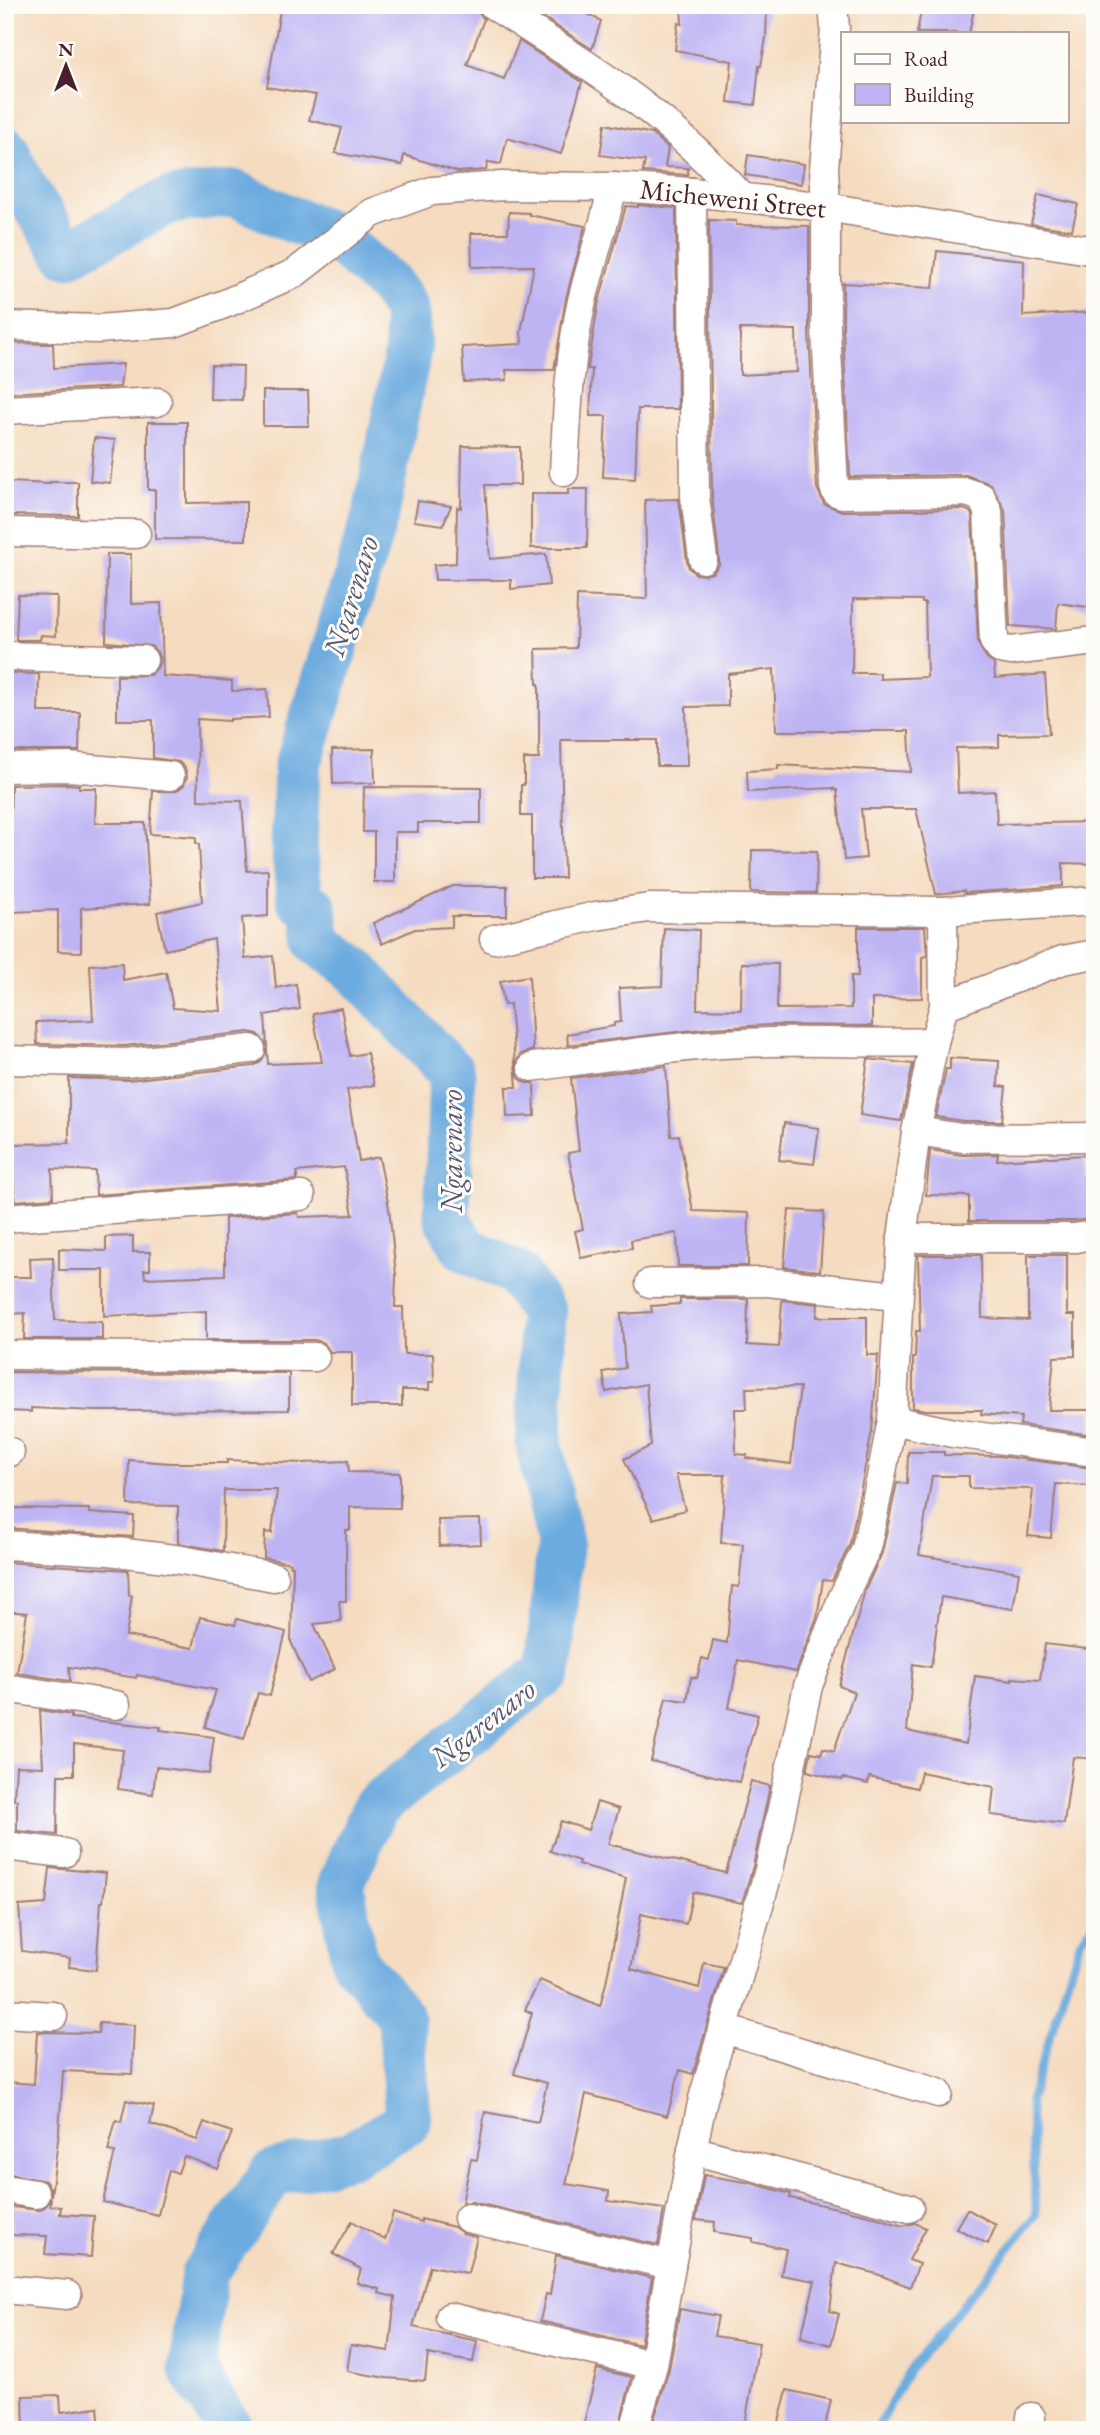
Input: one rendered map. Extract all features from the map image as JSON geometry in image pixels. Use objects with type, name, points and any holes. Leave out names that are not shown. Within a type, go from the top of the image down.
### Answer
[{"type":"street","points":[[493,5],[532,16],[600,75],[683,138],[742,197]]},
{"type":"street","points":[[833,5],[834,48],[824,169],[826,330],[835,491],[842,494],[966,492],[981,497],[988,510],[994,641],[1000,649],[1011,651],[1095,640]]},
{"type":"street","name":"Micheweni Street","points":[[5,326],[98,330],[174,323],[295,273],[372,213],[432,191],[502,186],[613,187],[742,197],[826,207],[1095,251]]},
{"type":"street","points":[[564,472],[568,398],[582,301],[613,187]]},
{"type":"street","points":[[692,192],[695,497],[703,559]]},
{"type":"street","points":[[5,410],[157,402]]},
{"type":"street","points":[[5,532],[136,534]]},
{"type":"street","points":[[5,656],[144,660]]},
{"type":"street","points":[[5,768],[69,767],[170,776]]},
{"type":"street","points":[[494,939],[596,916],[649,908],[943,911],[1095,901]]},
{"type":"street","points":[[634,2430],[653,2365],[703,2099],[769,1870],[808,1686],[842,1599],[866,1549],[892,1420],[897,1296],[916,1132],[944,1006],[943,911]]},
{"type":"street","points":[[944,1006],[1063,960],[1095,954]]},
{"type":"street","points":[[531,1067],[681,1046],[772,1042],[934,1042]]},
{"type":"street","points":[[5,1060],[126,1063],[251,1049]]},
{"type":"street","points":[[916,1132],[962,1138],[1095,1137]]},
{"type":"street","points":[[5,1218],[301,1196]]},
{"type":"street","points":[[902,1238],[1076,1238],[1095,1234]]},
{"type":"street","points":[[650,1283],[768,1282],[897,1296]]},
{"type":"street","points":[[5,1355],[315,1357]]},
{"type":"street","points":[[892,1420],[953,1433],[1095,1452]]},
{"type":"street","points":[[5,1545],[109,1551],[182,1560],[274,1577]]},
{"type":"street","points":[[5,1688],[116,1705]]},
{"type":"street","points":[[5,1846],[64,1853]]},
{"type":"street","points":[[5,2013],[53,2016]]},
{"type":"street","points":[[724,2029],[939,2093]]},
{"type":"street","points":[[692,2150],[909,2207]]},
{"type":"street","points":[[5,2189],[35,2194]]},
{"type":"street","points":[[468,2218],[671,2265]]},
{"type":"street","points":[[5,2289],[67,2295]]},
{"type":"street","points":[[450,2318],[653,2365]]},
{"type":"building","points":[[281,5],[477,5],[484,19],[467,65],[504,79],[519,41],[582,82],[561,154],[507,138],[501,164],[488,162],[486,170],[458,172],[404,155],[402,165],[335,153],[342,128],[309,120],[316,95],[267,87]]},
{"type":"building","points":[[533,5],[571,5],[601,21],[592,49],[532,10]]},
{"type":"building","points":[[681,5],[767,5],[766,38],[759,66],[755,105],[728,102],[732,61],[675,50],[678,23],[682,24]]},
{"type":"building","points":[[922,5],[956,5],[974,9],[969,32],[917,32]]},
{"type":"building","points":[[605,124],[652,134],[668,148],[665,167],[688,168],[688,175],[643,172],[645,161],[600,155]]},
{"type":"building","points":[[748,155],[804,164],[801,184],[745,175]]},
{"type":"building","points":[[1038,195],[1078,204],[1072,230],[1031,224]]},
{"type":"building","points":[[626,206],[676,208],[678,409],[638,409],[635,479],[603,477],[606,416],[590,416],[592,369],[588,367],[598,305]]},
{"type":"building","points":[[509,212],[529,213],[585,226],[566,298],[554,370],[506,370],[507,380],[464,382],[462,347],[522,344],[521,332],[534,266],[472,267],[471,233],[508,233]]},
{"type":"building","points":[[709,220],[736,221],[736,225],[809,226],[809,331],[817,488],[824,504],[842,511],[969,511],[972,515],[978,643],[987,659],[994,664],[995,678],[1045,674],[1049,734],[999,735],[999,747],[956,748],[958,793],[995,791],[997,824],[1095,822],[1095,864],[1063,863],[1063,886],[936,894],[916,809],[861,809],[866,858],[844,860],[837,790],[748,792],[747,771],[778,769],[778,765],[911,772],[909,731],[776,731],[774,669],[728,674],[728,706],[686,707],[687,766],[657,766],[657,740],[561,740],[564,878],[532,878],[532,816],[521,816],[521,785],[524,785],[524,759],[539,759],[536,649],[576,648],[577,596],[647,599],[645,500],[679,499],[689,568],[696,574],[712,573],[719,565],[719,557],[712,496]],"holes":[[[740,329],[796,330],[797,372],[740,375]],[[853,599],[922,600],[922,603],[925,603],[927,677],[880,679],[880,673],[852,673]]]},
{"type":"building","points":[[937,251],[1024,260],[1023,316],[1095,312],[1095,608],[1058,603],[1056,629],[1010,626],[1005,510],[991,484],[966,475],[850,477],[843,283],[933,288]]},
{"type":"building","points":[[5,343],[53,344],[54,368],[123,364],[120,387],[5,393]]},
{"type":"building","points":[[211,365],[243,366],[242,400],[210,399]]},
{"type":"building","points":[[263,391],[308,391],[309,426],[263,426]]},
{"type":"building","points":[[148,422],[187,422],[187,503],[246,502],[246,540],[155,539],[155,490],[148,490]]},
{"type":"building","points":[[94,438],[115,440],[110,483],[90,481]]},
{"type":"building","points":[[462,446],[520,447],[520,485],[485,485],[490,559],[546,554],[549,585],[511,589],[511,580],[435,580],[434,565],[456,563],[457,507],[461,508]]},
{"type":"building","points":[[9,482],[78,482],[78,516],[7,515]]},
{"type":"building","points":[[568,489],[588,489],[587,548],[531,548],[531,494],[568,494]]},
{"type":"building","points":[[418,501],[451,506],[443,525],[414,521]]},
{"type":"building","points":[[107,554],[131,554],[131,604],[161,603],[163,676],[232,681],[232,691],[267,689],[269,717],[230,721],[197,719],[198,800],[242,801],[247,871],[268,870],[268,916],[242,918],[245,959],[273,956],[276,988],[296,984],[300,1009],[265,1015],[267,1046],[258,1034],[249,1032],[125,1046],[37,1044],[36,1022],[93,1020],[90,965],[122,963],[123,980],[166,972],[173,1008],[221,1011],[214,939],[165,950],[157,912],[202,902],[199,844],[196,843],[196,837],[150,834],[153,791],[176,791],[184,785],[187,777],[185,768],[179,762],[153,758],[153,720],[117,720],[117,676],[150,675],[160,660],[151,646],[106,642]]},
{"type":"building","points":[[18,595],[57,596],[56,636],[41,635],[40,640],[16,640]]},
{"type":"building","points":[[5,673],[39,674],[38,712],[80,712],[79,751],[6,751]]},
{"type":"building","points":[[374,749],[375,783],[333,784],[332,750]]},
{"type":"building","points":[[11,785],[79,785],[79,788],[96,788],[95,823],[145,823],[150,904],[81,908],[81,952],[58,951],[58,910],[13,912],[12,859],[5,860],[5,835],[10,835]]},
{"type":"building","points":[[364,787],[481,788],[481,823],[418,823],[418,832],[395,832],[395,882],[374,882],[374,832],[363,832]]},
{"type":"building","points":[[752,850],[817,851],[816,893],[751,892]]},
{"type":"building","points":[[453,886],[507,886],[507,916],[452,916],[452,927],[415,929],[382,944],[373,923]]},
{"type":"building","points":[[858,927],[925,927],[927,956],[922,957],[922,998],[872,999],[872,1026],[772,1025],[710,1028],[568,1045],[567,1034],[614,1026],[614,1023],[621,1022],[619,988],[662,986],[664,928],[699,930],[697,1009],[741,1010],[742,963],[778,964],[777,1009],[851,1008],[851,976],[858,976]]},
{"type":"building","points":[[529,976],[533,1050],[521,1054],[516,1069],[519,1078],[526,1083],[534,1083],[535,1116],[507,1117],[506,1087],[517,1087],[510,1004],[504,1005],[500,981]]},
{"type":"building","points":[[341,1008],[350,1056],[367,1053],[374,1085],[347,1090],[359,1161],[379,1157],[389,1208],[396,1275],[395,1307],[403,1307],[404,1354],[433,1354],[434,1382],[429,1382],[429,1390],[402,1390],[402,1406],[352,1406],[352,1352],[330,1352],[324,1343],[315,1340],[206,1340],[206,1311],[104,1316],[104,1270],[59,1270],[59,1249],[106,1251],[106,1237],[133,1236],[133,1252],[150,1252],[150,1270],[144,1270],[145,1278],[225,1275],[225,1218],[298,1213],[299,1217],[353,1215],[344,1167],[297,1172],[297,1180],[96,1195],[95,1171],[52,1169],[53,1198],[15,1201],[11,1144],[69,1143],[69,1078],[128,1080],[253,1066],[261,1062],[267,1050],[268,1064],[322,1062],[313,1014]]},
{"type":"building","points":[[950,1058],[999,1061],[998,1086],[1006,1087],[1002,1121],[963,1121],[936,1117],[946,1069],[950,1069]]},
{"type":"building","points":[[868,1059],[913,1064],[901,1121],[860,1115]]},
{"type":"building","points":[[666,1066],[671,1136],[679,1135],[693,1211],[749,1213],[748,1266],[678,1266],[677,1233],[631,1240],[632,1248],[581,1258],[575,1231],[583,1229],[568,1153],[579,1151],[571,1078]]},
{"type":"building","points":[[784,1123],[819,1128],[814,1164],[779,1160]]},
{"type":"building","points":[[930,1150],[962,1155],[998,1154],[997,1160],[1085,1155],[1085,1178],[1095,1178],[1095,1218],[1074,1221],[969,1221],[969,1196],[926,1195]]},
{"type":"building","points":[[789,1210],[824,1212],[820,1271],[784,1267]]},
{"type":"building","points":[[918,1255],[981,1255],[982,1318],[1028,1320],[1028,1255],[1067,1255],[1067,1315],[1075,1315],[1075,1356],[1054,1357],[1049,1410],[1092,1410],[1092,1435],[1020,1425],[1021,1417],[981,1414],[982,1410],[913,1408],[913,1358],[916,1331],[920,1331]]},
{"type":"building","points":[[53,1257],[55,1320],[102,1322],[102,1339],[24,1339],[25,1313],[12,1314],[11,1277],[31,1277],[30,1258]]},
{"type":"building","points":[[680,1299],[748,1299],[747,1345],[779,1347],[782,1300],[818,1304],[817,1317],[867,1317],[867,1355],[878,1355],[872,1431],[850,1544],[832,1581],[823,1580],[817,1617],[796,1672],[738,1660],[729,1708],[758,1715],[739,1782],[651,1761],[666,1698],[687,1701],[691,1677],[697,1678],[702,1658],[709,1660],[713,1640],[727,1643],[732,1586],[739,1587],[743,1544],[721,1543],[725,1475],[676,1475],[685,1510],[653,1519],[624,1459],[651,1446],[646,1384],[606,1392],[603,1372],[625,1368],[621,1314],[652,1312],[651,1306],[680,1304]],"holes":[[[800,1387],[791,1464],[746,1458],[747,1455],[736,1454],[735,1409],[747,1409],[746,1388]]]},
{"type":"building","points":[[5,1372],[289,1373],[289,1410],[95,1411],[31,1408],[31,1412],[5,1411]]},
{"type":"building","points":[[908,1452],[999,1456],[1092,1468],[1092,1486],[1056,1484],[1051,1538],[1028,1536],[1033,1489],[969,1488],[969,1476],[932,1476],[919,1555],[1019,1572],[1013,1609],[941,1597],[931,1667],[913,1664],[907,1731],[966,1744],[975,1676],[1012,1681],[1012,1678],[1040,1680],[1045,1644],[1095,1650],[1094,1759],[1073,1757],[1064,1824],[991,1815],[994,1787],[921,1772],[917,1788],[869,1777],[868,1784],[843,1778],[842,1780],[807,1771],[811,1752],[821,1754],[823,1748],[834,1751],[854,1692],[839,1686],[865,1590],[882,1553],[897,1483],[907,1484]]},
{"type":"building","points":[[129,1460],[171,1463],[227,1463],[227,1460],[303,1463],[348,1461],[349,1472],[400,1473],[400,1508],[350,1507],[350,1530],[346,1530],[346,1601],[339,1601],[341,1621],[314,1624],[335,1669],[309,1682],[291,1642],[293,1566],[290,1566],[291,1563],[264,1558],[265,1532],[272,1533],[277,1490],[224,1490],[223,1551],[178,1543],[178,1506],[128,1505]]},
{"type":"building","points":[[5,1508],[89,1509],[89,1513],[134,1516],[133,1537],[5,1528]]},
{"type":"building","points":[[480,1519],[481,1544],[439,1546],[438,1520]]},
{"type":"building","points":[[5,1562],[128,1570],[129,1595],[132,1596],[126,1636],[193,1648],[200,1617],[235,1625],[237,1619],[286,1632],[270,1696],[258,1693],[244,1739],[205,1727],[216,1690],[137,1675],[136,1678],[69,1667],[70,1681],[17,1673],[27,1613],[5,1611]]},
{"type":"building","points":[[40,1710],[71,1715],[71,1718],[161,1727],[160,1730],[214,1737],[209,1774],[156,1767],[153,1794],[118,1789],[123,1750],[74,1744],[74,1775],[58,1775],[57,1835],[17,1831],[17,1800],[14,1800],[16,1766],[43,1767]]},
{"type":"building","points":[[751,1781],[770,1786],[742,1903],[693,1892],[686,1924],[641,1914],[631,1969],[699,1988],[704,1963],[724,1967],[693,2074],[680,2070],[667,2116],[586,2094],[566,2184],[609,2191],[608,2201],[664,2209],[658,2245],[472,2202],[462,2203],[471,2159],[477,2160],[485,2112],[538,2122],[547,2083],[514,2074],[532,2013],[525,2010],[540,1980],[600,2006],[606,1983],[626,1878],[578,1864],[579,1861],[550,1851],[561,1821],[588,1830],[597,1802],[619,1809],[608,1844],[726,1873]]},
{"type":"building","points":[[50,1868],[106,1873],[96,1970],[69,1967],[70,1958],[22,1951],[19,1906],[46,1904]]},
{"type":"building","points":[[99,2023],[134,2025],[132,2074],[63,2071],[51,2196],[45,2181],[5,2173],[5,2082],[34,2084],[37,2032],[98,2033]]},
{"type":"building","points":[[126,2100],[154,2106],[150,2124],[197,2140],[204,2122],[232,2132],[218,2169],[184,2156],[178,2173],[169,2170],[158,2215],[103,2202],[115,2152],[108,2151],[116,2120],[121,2122]]},
{"type":"building","points":[[704,2175],[751,2183],[791,2194],[790,2198],[865,2214],[903,2226],[915,2223],[926,2228],[909,2260],[919,2264],[910,2287],[877,2274],[836,2263],[830,2311],[839,2314],[831,2345],[801,2337],[815,2281],[781,2275],[786,2249],[753,2242],[753,2238],[714,2232],[715,2222],[696,2220]]},
{"type":"building","points":[[51,2197],[50,2206],[61,2207],[60,2214],[94,2216],[91,2257],[45,2254],[47,2236],[11,2235],[12,2207],[40,2210],[47,2205]]},
{"type":"building","points":[[967,2209],[996,2225],[988,2244],[956,2228]]},
{"type":"building","points":[[393,2213],[421,2222],[421,2219],[454,2227],[464,2234],[477,2237],[468,2273],[430,2266],[413,2327],[477,2341],[473,2362],[428,2354],[425,2381],[347,2371],[351,2345],[389,2351],[395,2297],[378,2293],[379,2289],[357,2283],[361,2269],[333,2254],[352,2221],[385,2240]]},
{"type":"building","points":[[556,2255],[652,2278],[640,2345],[540,2321],[546,2294],[550,2295]]},
{"type":"building","points":[[680,2309],[718,2316],[714,2336],[759,2343],[744,2430],[651,2430],[669,2369]]},
{"type":"building","points":[[597,2369],[632,2377],[618,2430],[583,2427]]},
{"type":"building","points":[[787,2390],[831,2400],[824,2430],[777,2430]]},
{"type":"building","points":[[60,2395],[61,2412],[98,2407],[100,2430],[24,2430],[23,2396]]},
{"type":"waterway","name":"Ngarenaro","points":[[5,149],[22,185],[67,254],[168,201],[234,193],[333,235],[390,286],[406,309],[408,350],[376,514],[297,768],[294,846],[300,900],[314,909],[318,943],[352,967],[452,1073],[447,1218],[464,1248],[517,1274],[543,1313],[539,1444],[560,1543],[548,1671],[376,1806],[341,1884],[354,1961],[401,2017],[408,2122],[350,2155],[273,2173],[204,2274],[192,2369],[231,2430]]},
{"type":"waterway","points":[[876,2430],[908,2372],[1036,2215],[1030,2100],[1080,1941],[1095,1923]]}]
